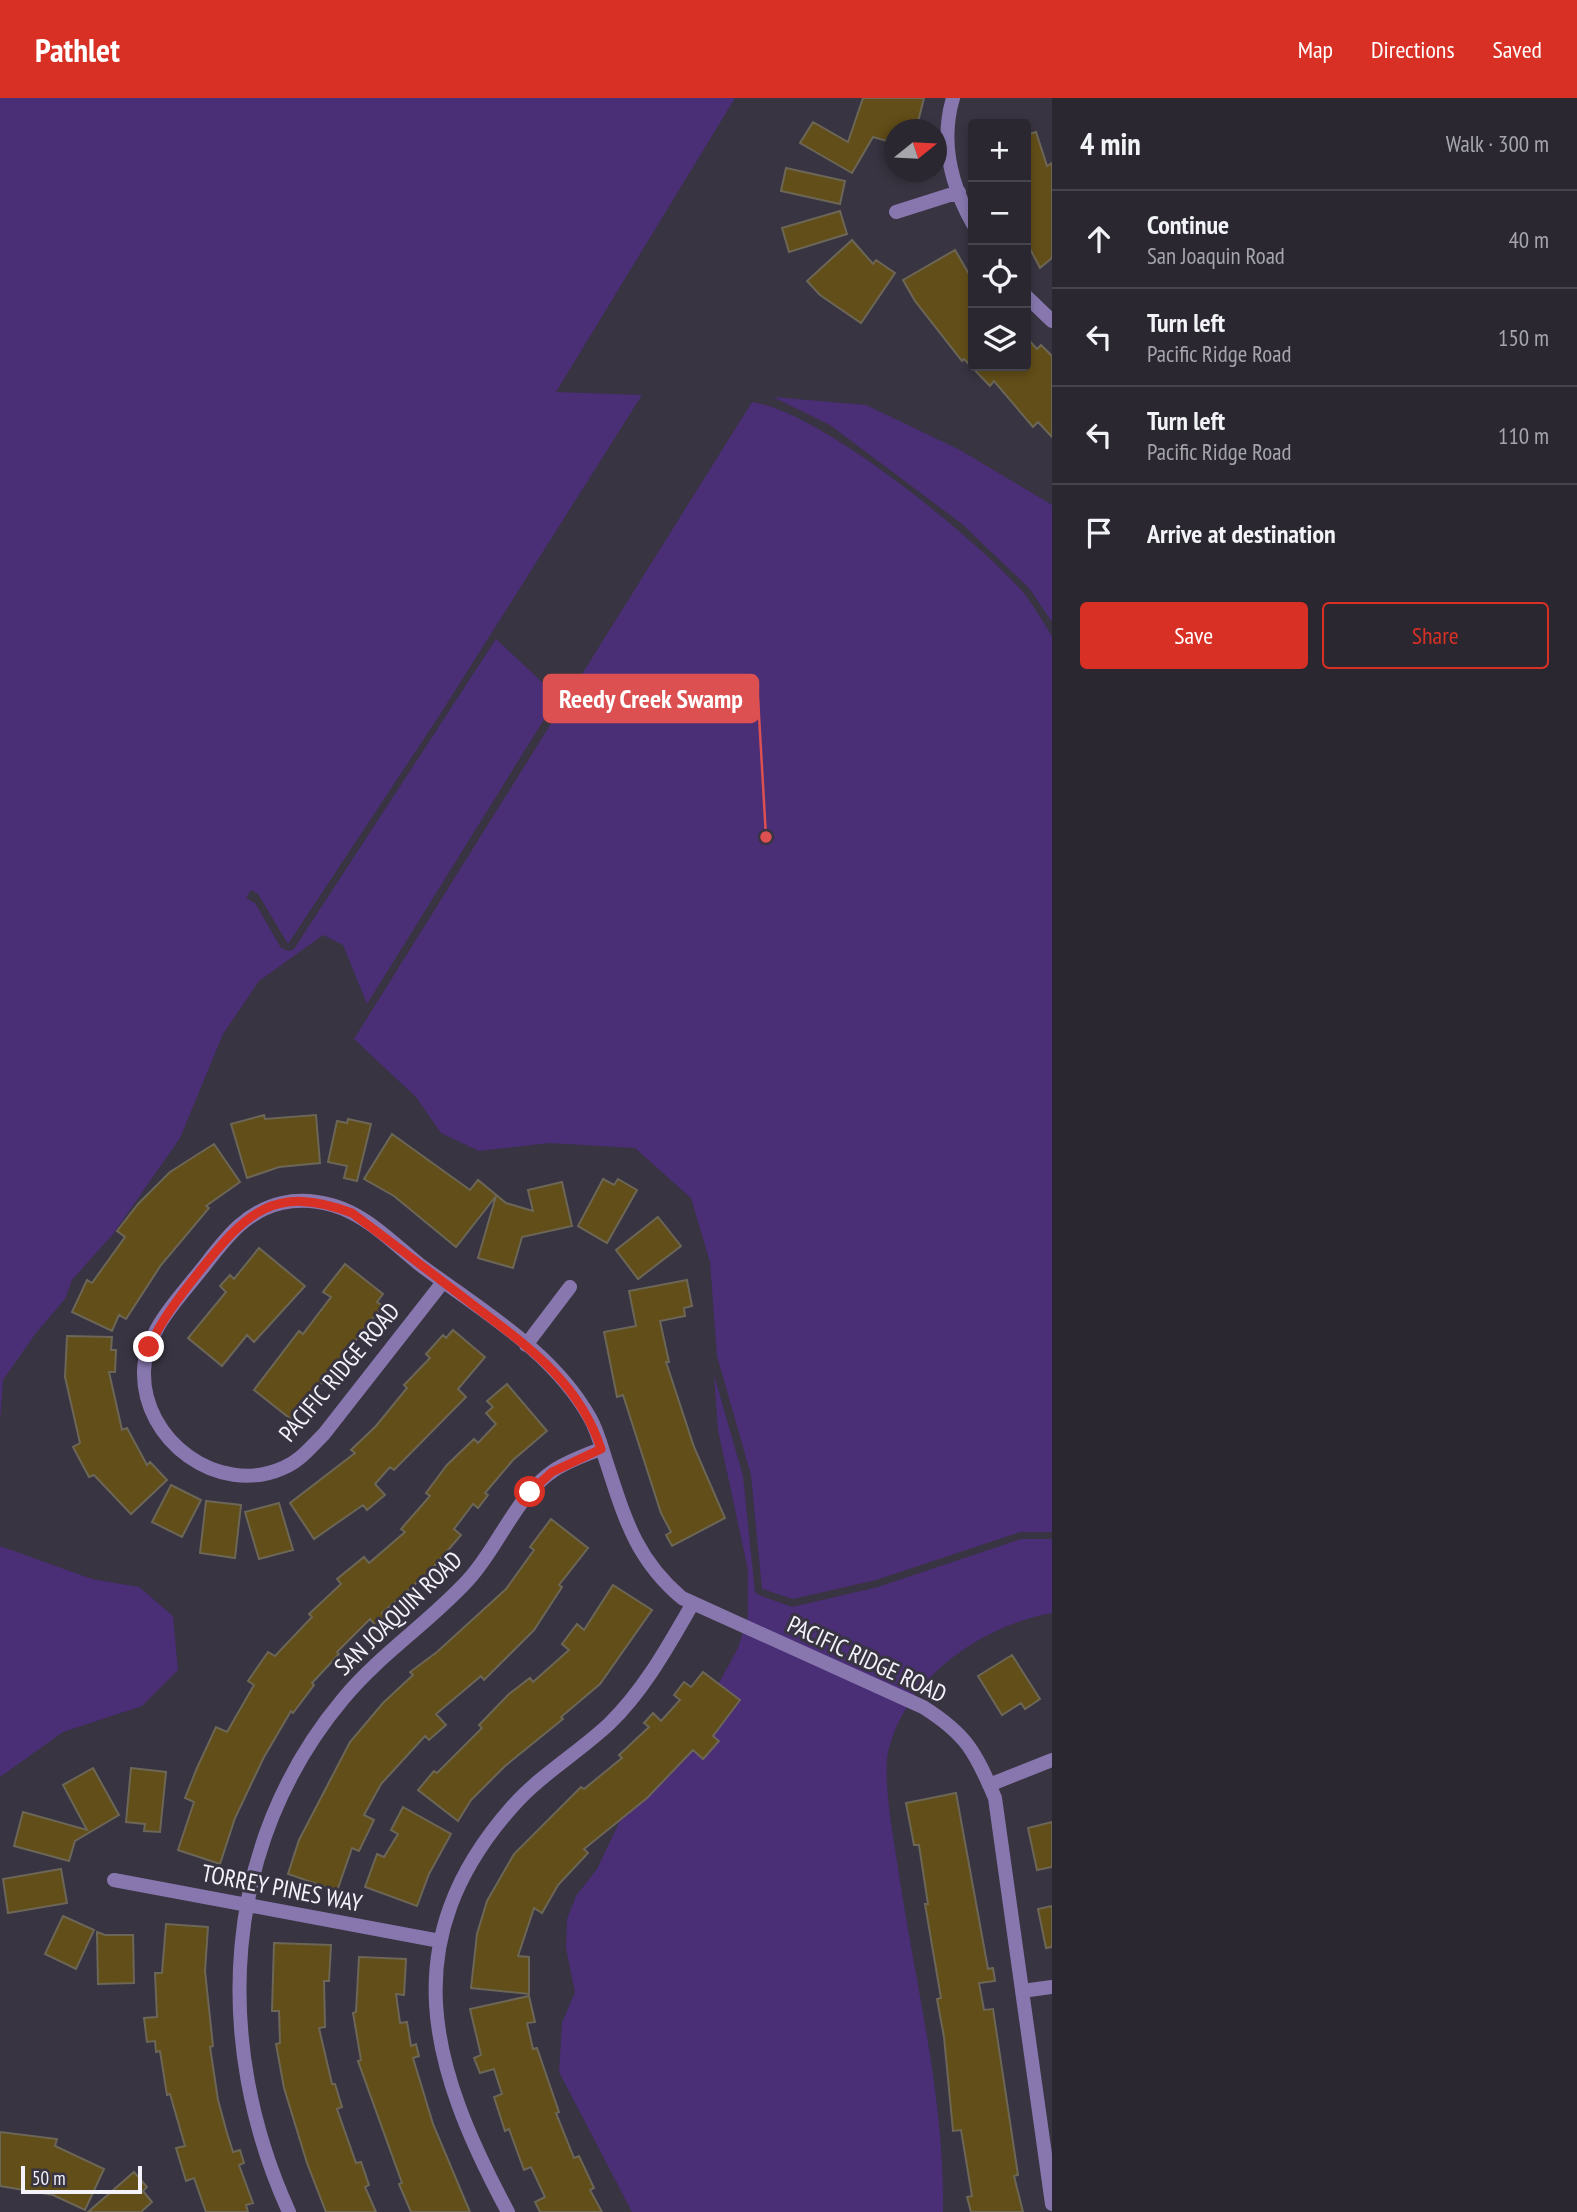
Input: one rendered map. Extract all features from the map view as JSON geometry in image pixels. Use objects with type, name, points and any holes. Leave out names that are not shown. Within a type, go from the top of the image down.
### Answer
[{"type":"street","points":[[953,98],[946,139],[959,192],[968,213]]},
{"type":"street","points":[[896,212],[959,192]]},
{"type":"street","points":[[1031,301],[1052,321]]},
{"type":"street","name":"PACIFIC RIDGE ROAD","points":[[443,1282],[324,1434],[302,1457],[282,1469],[257,1474],[230,1475],[210,1470],[189,1458],[168,1440],[156,1420],[144,1371],[149,1347],[160,1322],[234,1227],[261,1209],[284,1202],[308,1201],[352,1213],[443,1282],[547,1361],[578,1398],[592,1421],[638,1548],[668,1586],[693,1603],[923,1707],[952,1725],[970,1744],[995,1798],[1052,2204]]},
{"type":"street","points":[[526,1345],[570,1287]]},
{"type":"street","name":"SAN JOAQUIN ROAD","points":[[289,2212],[264,2150],[241,2050],[239,1948],[247,1905],[266,1835],[287,1786],[308,1747],[368,1670],[470,1578],[530,1492],[552,1472],[601,1449]]},
{"type":"street","points":[[508,2212],[489,2176],[466,2120],[442,2050],[435,2020],[434,1980],[447,1914],[462,1876],[478,1849],[514,1804],[609,1723],[649,1679],[693,1603]]},
{"type":"street","points":[[989,1785],[1052,1760]]},
{"type":"street","name":"TORREY PINES WAY","points":[[114,1880],[440,1941]]},
{"type":"street","points":[[1022,1991],[1052,1987]]},
{"type":"shaded area","points":[[0,98],[735,98],[556,392],[642,395],[439,716],[288,944],[258,894],[251,890],[246,898],[255,903],[281,948],[289,951],[294,949],[496,639],[558,697],[367,1004],[343,945],[323,935],[259,981],[223,1034],[180,1138],[113,1234],[72,1280],[65,1299],[36,1333],[3,1380],[0,1421]]},
{"type":"shaded area","points":[[773,397],[866,405],[960,450],[1052,505],[1052,622],[1029,588],[962,524],[830,425]]},
{"type":"shaded area","points":[[752,402],[781,411],[817,428],[895,480],[934,510],[1022,591],[1052,636],[1052,1532],[1020,1532],[876,1580],[793,1599],[762,1589],[751,1475],[717,1356],[710,1262],[691,1198],[635,1148],[549,1143],[479,1151],[441,1133],[416,1097],[354,1039]]},
{"type":"shaded area","points":[[714,1375],[743,1476],[755,1592],[759,1595],[792,1607],[878,1587],[1021,1539],[1052,1539],[1052,1613],[999,1630],[951,1659],[912,1699],[889,1748],[887,1776],[892,1829],[934,2085],[943,2212],[632,2212],[559,2072],[562,2023],[575,1992],[566,1948],[567,1919],[576,1896],[597,1869],[630,1800],[708,1703],[738,1648],[748,1617],[748,1570],[718,1430]]},
{"type":"shaded area","points":[[0,1546],[92,1579],[139,1587],[173,1616],[178,1670],[142,1706],[63,1732],[0,1777]]},
{"type":"building","points":[[863,98],[924,98],[919,119],[884,119],[884,140],[873,137],[852,173],[800,143],[813,122],[848,142]]},
{"type":"building","points":[[1036,132],[1047,166],[1052,163],[1052,258],[1040,268],[1031,251],[1031,134]]},
{"type":"building","points":[[786,168],[845,181],[840,204],[781,191]]},
{"type":"building","points":[[840,211],[847,234],[789,252],[782,228]]},
{"type":"building","points":[[852,240],[873,264],[876,260],[895,273],[861,323],[820,295],[807,281]]},
{"type":"building","points":[[955,250],[968,272],[968,363],[964,359],[962,361],[915,301],[903,280]]},
{"type":"building","points":[[1031,342],[1037,349],[1041,345],[1052,356],[1052,437],[1038,422],[1033,427],[994,381],[990,386],[976,371],[1031,371]]},
{"type":"building","points":[[264,1115],[265,1119],[316,1115],[320,1163],[279,1167],[247,1178],[231,1124]]},
{"type":"building","points":[[348,1119],[371,1124],[357,1181],[344,1178],[347,1166],[328,1162],[337,1121],[347,1123]]},
{"type":"building","points":[[392,1134],[470,1190],[478,1180],[506,1203],[533,1211],[528,1190],[562,1182],[572,1226],[522,1237],[513,1268],[478,1258],[496,1196],[456,1247],[394,1196],[364,1179]]},
{"type":"building","points":[[214,1144],[240,1182],[206,1206],[209,1208],[161,1265],[126,1319],[119,1315],[112,1331],[72,1312],[87,1280],[92,1283],[125,1237],[117,1231],[138,1204],[170,1172]]},
{"type":"building","points":[[603,1179],[614,1185],[618,1179],[637,1190],[607,1243],[578,1226]]},
{"type":"building","points":[[658,1217],[681,1246],[638,1279],[616,1250]]},
{"type":"building","points":[[259,1248],[305,1286],[254,1342],[247,1335],[222,1366],[188,1338],[226,1292],[220,1286],[230,1275],[234,1279]]},
{"type":"building","points":[[345,1264],[383,1294],[377,1302],[383,1306],[292,1420],[254,1390],[299,1331],[303,1334],[331,1297],[323,1292]]},
{"type":"building","points":[[687,1280],[692,1306],[684,1308],[685,1316],[660,1321],[669,1362],[666,1362],[694,1447],[725,1518],[672,1546],[666,1535],[671,1532],[661,1513],[623,1395],[617,1397],[604,1332],[636,1326],[629,1291]]},
{"type":"building","points":[[453,1330],[485,1357],[458,1389],[466,1397],[394,1470],[390,1467],[375,1484],[385,1495],[367,1510],[363,1505],[314,1539],[290,1503],[355,1453],[351,1450],[376,1426],[407,1388],[404,1385],[430,1358],[426,1354],[443,1335],[446,1338]]},
{"type":"building","points":[[67,1336],[112,1337],[111,1350],[116,1350],[115,1372],[109,1372],[122,1430],[127,1428],[147,1465],[150,1462],[167,1480],[131,1514],[94,1475],[89,1477],[73,1447],[80,1443],[65,1377]]},
{"type":"building","points":[[507,1384],[547,1431],[513,1460],[485,1493],[488,1495],[478,1508],[473,1504],[454,1529],[461,1535],[430,1571],[382,1613],[386,1618],[376,1626],[370,1619],[337,1652],[339,1654],[312,1683],[314,1685],[293,1713],[291,1711],[264,1757],[235,1818],[220,1864],[178,1850],[194,1802],[185,1798],[197,1768],[216,1727],[227,1732],[254,1685],[248,1681],[268,1652],[275,1656],[312,1617],[309,1614],[341,1584],[337,1579],[364,1557],[369,1563],[405,1532],[401,1529],[430,1496],[426,1493],[447,1465],[474,1439],[478,1443],[496,1424],[486,1413],[493,1407],[487,1401]]},
{"type":"building","points":[[171,1485],[201,1500],[182,1537],[152,1522]]},
{"type":"building","points":[[206,1501],[241,1505],[235,1558],[200,1553]]},
{"type":"building","points":[[279,1503],[293,1550],[259,1559],[245,1512]]},
{"type":"building","points":[[551,1519],[588,1548],[559,1585],[562,1587],[534,1630],[484,1680],[481,1676],[436,1714],[446,1725],[429,1740],[425,1736],[381,1784],[364,1815],[374,1820],[359,1851],[352,1848],[337,1891],[288,1874],[299,1840],[350,1742],[383,1703],[413,1675],[410,1672],[437,1652],[506,1589],[534,1550],[530,1547]]},
{"type":"building","points":[[613,1585],[652,1610],[600,1684],[561,1717],[563,1719],[505,1766],[471,1800],[458,1821],[418,1790],[434,1771],[437,1773],[482,1728],[479,1725],[509,1694],[530,1678],[533,1682],[569,1650],[562,1644],[577,1624],[584,1630]]},
{"type":"building","points":[[1012,1655],[1040,1699],[1025,1709],[1021,1703],[1002,1715],[978,1676]]},
{"type":"building","points":[[703,1672],[740,1700],[713,1736],[719,1741],[703,1759],[693,1750],[647,1798],[584,1849],[588,1853],[558,1885],[542,1913],[534,1908],[518,1956],[529,1957],[529,1994],[471,1988],[477,1934],[487,1901],[514,1854],[581,1787],[584,1789],[622,1758],[619,1755],[649,1727],[644,1723],[653,1713],[661,1721],[680,1700],[674,1695],[684,1682],[691,1687]]},
{"type":"building","points":[[93,1768],[119,1815],[75,1841],[69,1861],[14,1846],[23,1812],[87,1830],[63,1785]]},
{"type":"building","points":[[131,1768],[166,1772],[160,1832],[144,1831],[145,1824],[126,1822]]},
{"type":"building","points":[[956,1793],[988,1969],[993,1968],[995,1981],[979,1983],[984,2010],[993,2009],[1018,2175],[1014,2176],[1023,2212],[971,2212],[967,2197],[972,2196],[961,2130],[953,2131],[944,2037],[937,1999],[941,1998],[925,1904],[928,1904],[919,1845],[914,1845],[906,1803]]},
{"type":"building","points":[[403,1807],[451,1834],[429,1874],[417,1906],[365,1887],[377,1854],[384,1857],[398,1834],[391,1830]]},
{"type":"building","points":[[1052,1822],[1052,1867],[1037,1870],[1028,1828]]},
{"type":"building","points":[[61,1869],[67,1903],[8,1913],[3,1879]]},
{"type":"building","points":[[1052,1906],[1052,1947],[1046,1948],[1038,1909]]},
{"type":"building","points":[[63,1916],[94,1930],[76,1969],[45,1954]]},
{"type":"building","points":[[166,1924],[208,1927],[205,1971],[213,2046],[210,2047],[218,2100],[227,2133],[233,2152],[240,2150],[244,2163],[239,2165],[253,2203],[246,2205],[248,2212],[206,2212],[194,2178],[186,2181],[176,2148],[185,2146],[170,2094],[167,2095],[160,2051],[156,2052],[155,2041],[147,2042],[144,2018],[157,2017],[155,1973],[162,1973]]},
{"type":"building","points":[[97,1932],[105,1935],[133,1935],[134,1983],[98,1984]]},
{"type":"building","points":[[274,1943],[331,1945],[329,1981],[324,1981],[325,2027],[319,2028],[332,2084],[335,2084],[342,2107],[337,2109],[356,2163],[361,2162],[369,2185],[365,2187],[376,2212],[326,2212],[307,2163],[284,2088],[276,2044],[280,2043],[279,2011],[272,2011]]},
{"type":"building","points":[[359,1957],[406,1959],[404,1995],[396,1994],[400,2023],[407,2022],[411,2046],[416,2044],[419,2056],[413,2058],[433,2124],[470,2212],[411,2212],[358,2061],[361,2060],[353,2013],[356,2012]]},
{"type":"building","points":[[529,1996],[535,2022],[527,2023],[533,2049],[537,2048],[559,2112],[556,2113],[574,2158],[579,2156],[594,2188],[590,2190],[602,2212],[540,2212],[535,2202],[545,2197],[531,2167],[524,2170],[509,2129],[505,2131],[494,2097],[502,2094],[494,2069],[480,2073],[474,2058],[481,2055],[470,2009]]},
{"type":"building","points":[[0,2132],[57,2139],[55,2146],[104,2169],[85,2210],[53,2195],[0,2186]]},
{"type":"building","points":[[134,2172],[147,2187],[143,2191],[152,2202],[141,2212],[88,2212]]},
{"type":"place","name":"Reedy Creek Swamp","points":[[766,837]]},
{"type":"route","points":[[149,1347],[160,1322],[234,1227],[261,1209],[284,1202],[308,1201],[333,1205],[352,1213],[547,1361],[578,1398],[592,1421],[601,1449],[552,1472],[530,1492]]}]
